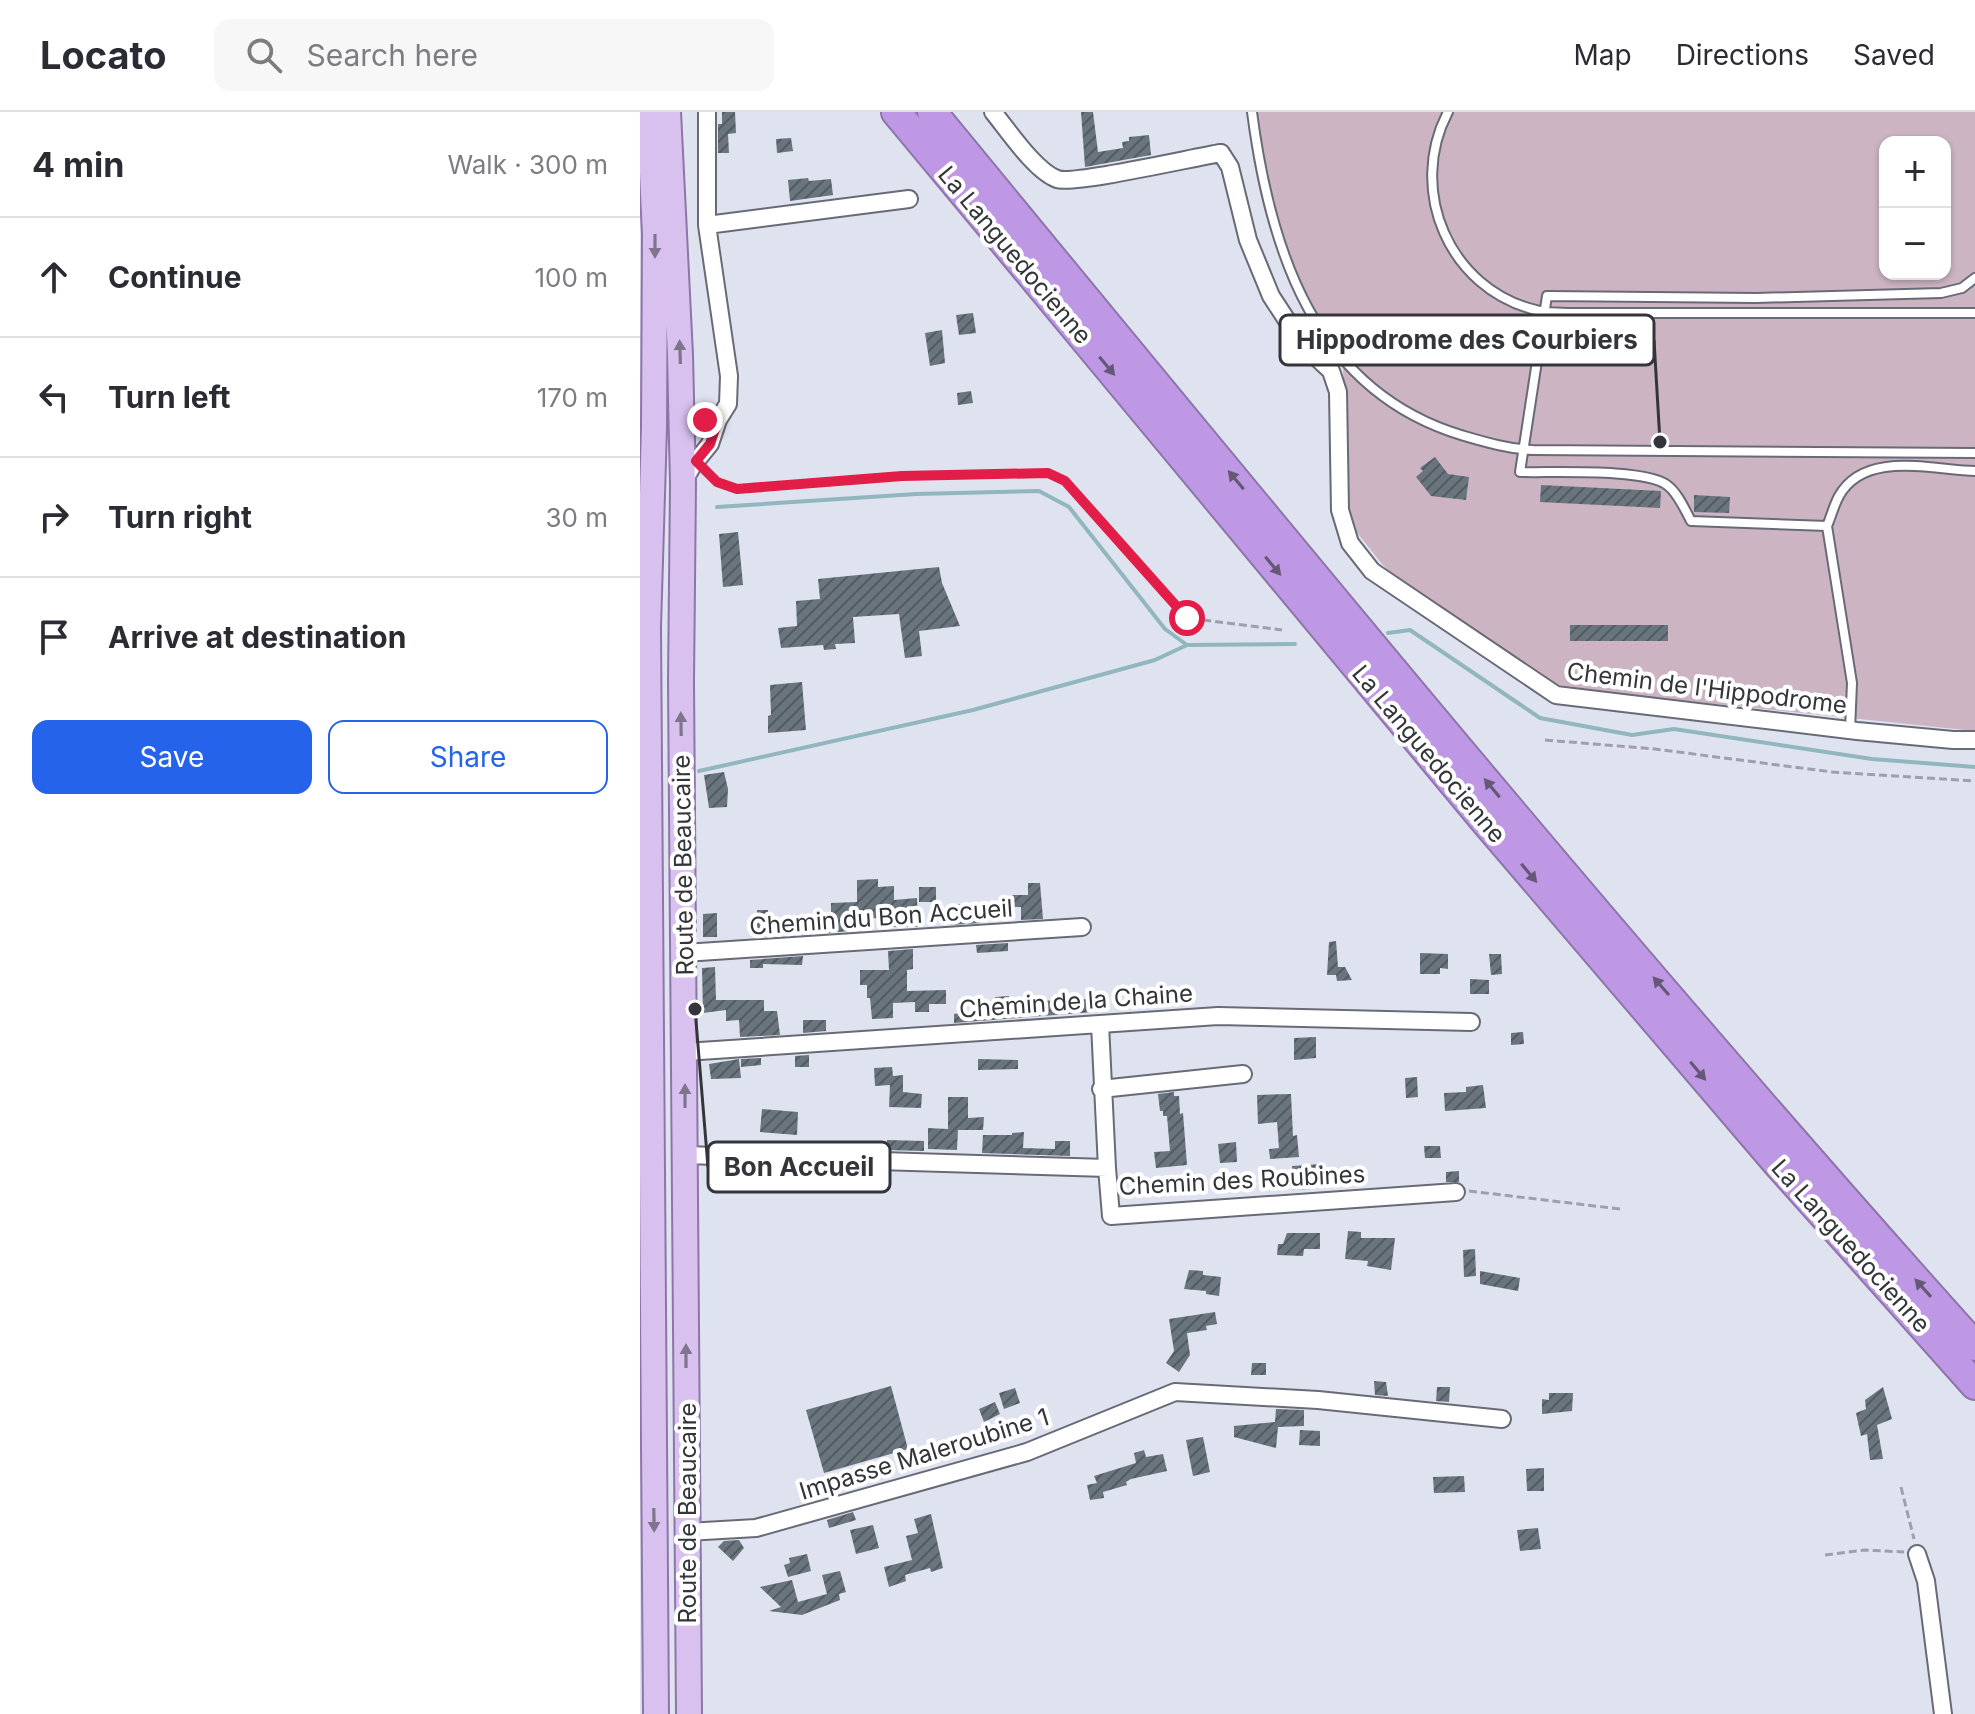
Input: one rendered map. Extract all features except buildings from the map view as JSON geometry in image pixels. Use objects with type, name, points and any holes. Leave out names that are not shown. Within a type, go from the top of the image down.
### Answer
[{"type":"highway","name":"La Languedocienne","points":[[896,112],[1483,819],[1777,1163],[1975,1385]]},
{"type":"highway","name":"La Languedocienne","points":[[932,112],[1518,819],[1833,1188],[1975,1346]]},
{"type":"main road","name":"Route de Beaucaire","points":[[649,112],[655,234],[647,427],[645,992],[651,1218],[656,1714]]},
{"type":"main road","name":"Route de Beaucaire","points":[[668,112],[683,484],[681,682],[689,1714]]},
{"type":"street","points":[[683,484],[710,444],[718,420],[728,404],[729,376],[707,225],[707,112]]},
{"type":"street","name":"Chemin de l'Hippodrome","points":[[993,112],[1038,165],[1057,179],[1081,178],[1221,153],[1230,167],[1248,240],[1271,296],[1303,345],[1331,371],[1338,392],[1340,510],[1350,543],[1372,571],[1556,695],[1850,730],[1975,740]]},
{"type":"street","points":[[707,225],[909,199]]},
{"type":"street","points":[[681,410],[690,417],[718,420]]},
{"type":"street","name":"Chemin du Bon Accueil","points":[[684,953],[1082,927]]},
{"type":"street","name":"Chemin de la Chaine","points":[[685,1052],[1218,1016],[1471,1022]]},
{"type":"street","points":[[1100,1024],[1107,1168]]},
{"type":"street","points":[[1101,1089],[1243,1074]]},
{"type":"street","name":"Chemin des Roubines","points":[[685,1155],[1107,1168],[1111,1216],[1456,1192]]},
{"type":"street","points":[[640,1438],[643,1269],[651,1218]]},
{"type":"street","name":"Impasse Maleroubine 1","points":[[687,1532],[756,1528],[1027,1452],[1175,1392],[1318,1400],[1502,1419]]},
{"type":"street","points":[[1917,1554],[1926,1581],[1943,1714]]},
{"type":"lane","points":[[1252,112],[1262,177],[1296,286],[1318,327],[1348,366],[1381,395],[1434,426],[1524,450],[1975,453]]},
{"type":"lane","points":[[1448,112],[1434,153],[1431,180],[1439,224],[1447,242],[1472,276],[1491,291],[1526,306],[1545,311],[1975,313]]},
{"type":"lane","points":[[1827,526],[1691,521],[1671,487],[1658,479],[1632,475],[1520,472],[1547,296],[1756,298],[1941,293],[1962,288],[1975,278]]},
{"type":"lane","points":[[1850,730],[1852,683],[1827,526],[1839,495],[1854,478],[1875,469],[1895,466],[1975,471]]},
{"type":"path","points":[[696,461],[717,482],[737,489],[902,476],[1048,473],[1065,481],[1187,618],[1282,630]]},
{"type":"path","points":[[1545,740],[1655,749],[1832,772],[1975,781]]},
{"type":"path","points":[[1456,1192],[1476,1191],[1620,1209]]},
{"type":"path","points":[[1825,1555],[1865,1550],[1917,1554],[1901,1487]]},
{"type":"shaded area","points":[[1248,112],[1975,112],[1975,731],[1629,695],[1552,684],[1400,582],[1347,520],[1343,365],[1304,311],[1289,279],[1265,212]]},
{"type":"waterway","points":[[717,507],[916,494],[1039,491],[1069,507],[1165,629],[1187,645],[1295,644]]},
{"type":"waterway","points":[[1388,633],[1410,630],[1540,718],[1632,735],[1674,729],[1872,759],[1975,767]]},
{"type":"waterway","points":[[699,771],[973,710],[1155,660],[1187,645]]},
{"type":"place","name":"Hippodrome des Courbiers","points":[[1660,442]]},
{"type":"place","name":"Bon Accueil","points":[[695,1009]]},
{"type":"route","points":[[705,420],[718,420],[710,444],[696,461],[717,482],[737,489],[902,476],[1048,473],[1065,481],[1187,618]]}]
